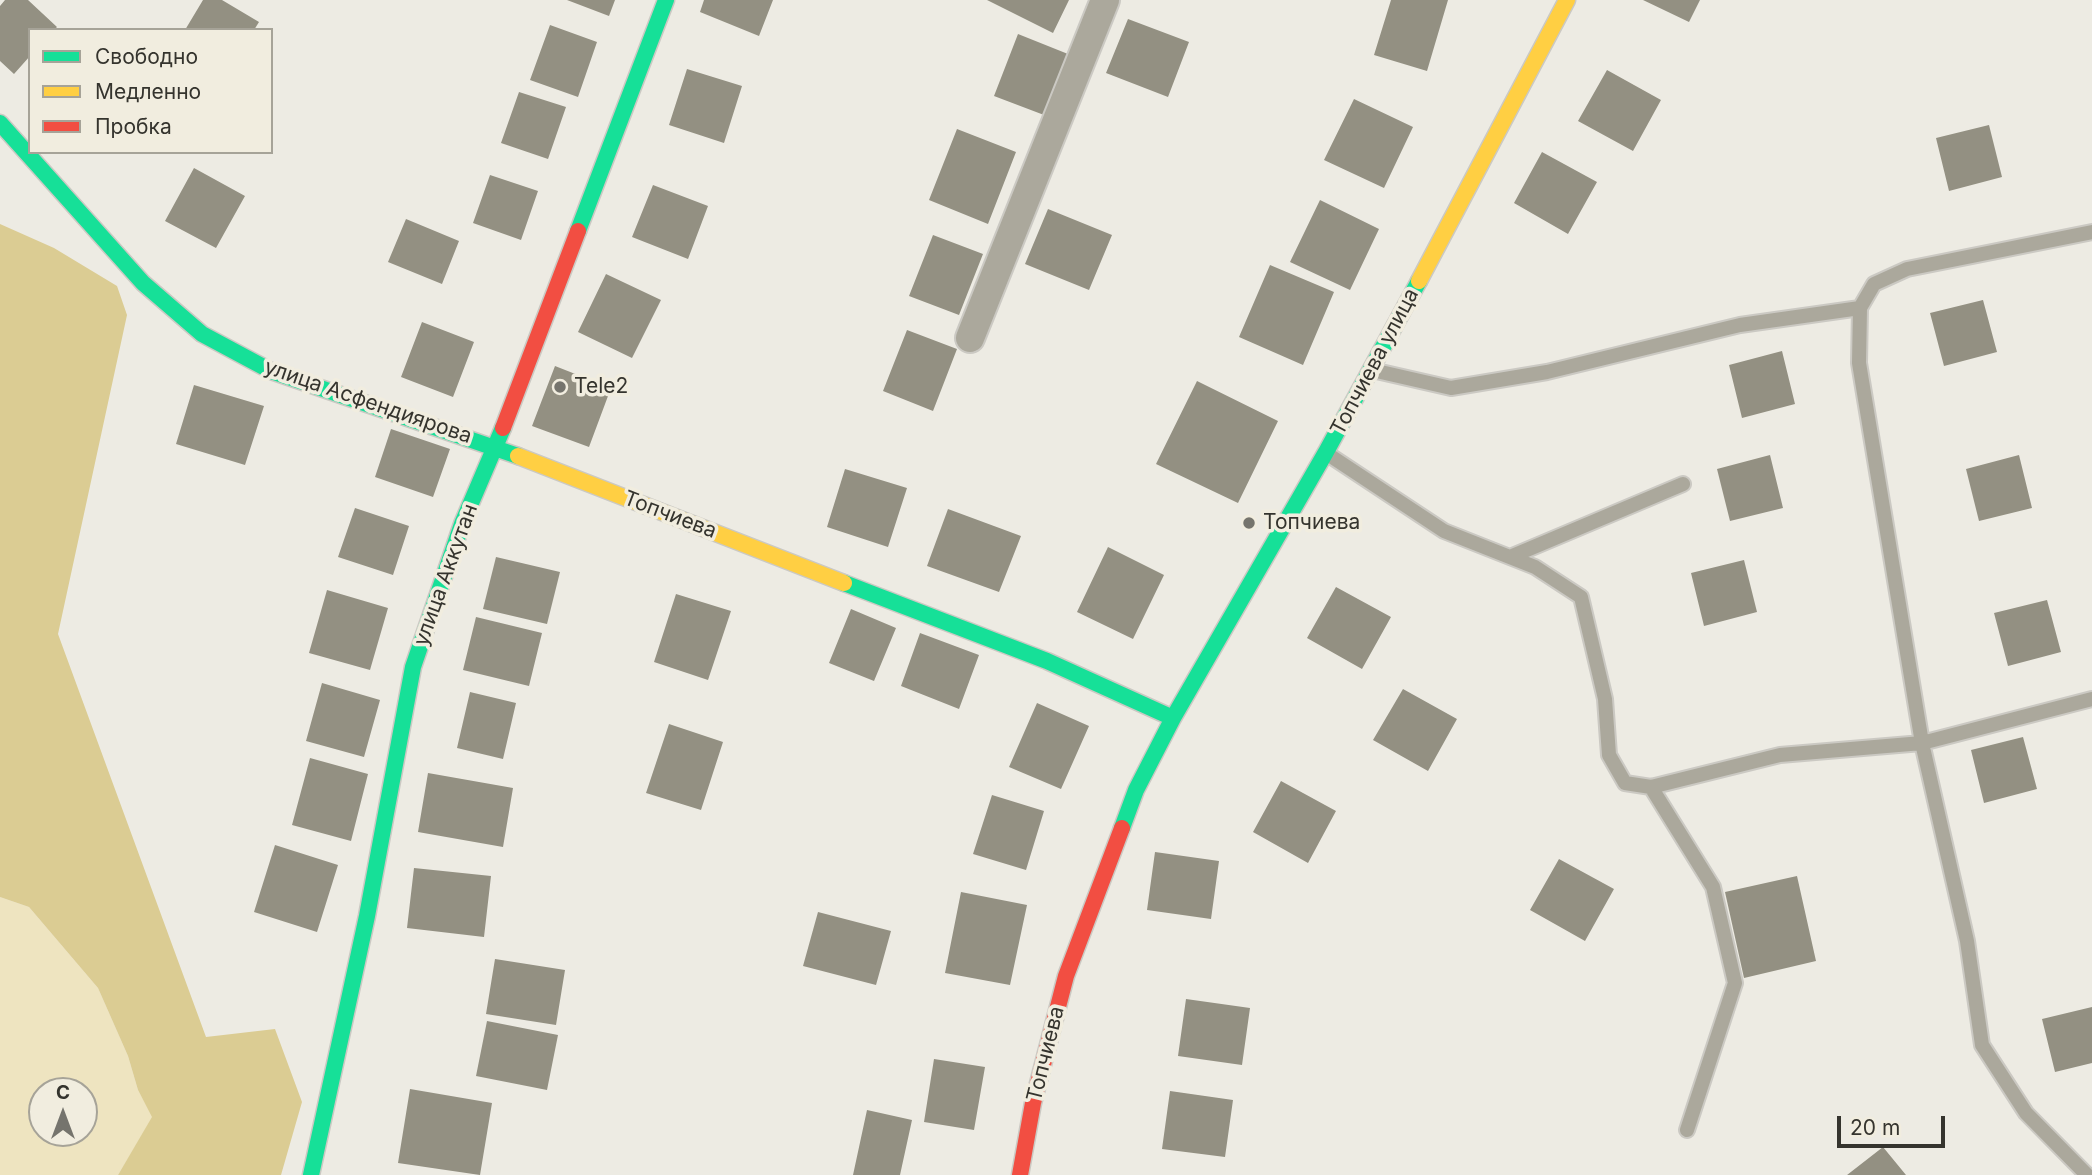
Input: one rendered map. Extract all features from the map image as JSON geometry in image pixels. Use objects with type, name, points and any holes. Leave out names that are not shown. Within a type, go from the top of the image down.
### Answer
[{"type":"street","name":"улица Аккутан","points":[[311,1175],[367,916],[413,667],[462,524],[496,447],[666,0]]},
{"type":"street","points":[[970,338],[1105,0]]},
{"type":"street","name":"Топчиева улица","points":[[1173,718],[1326,452],[1492,147],[1567,0]]},
{"type":"street","name":"улица Асфендиярова","points":[[0,123],[143,283],[202,334],[271,371],[496,447]]},
{"type":"street","name":"Топчиева","points":[[496,447],[1047,661],[1173,718],[1136,790],[1066,976],[1032,1103],[1020,1175]]},
{"type":"lane","points":[[2087,1175],[2026,1113],[1982,1045],[1967,941],[1922,743],[1859,363],[1860,308],[1874,284],[1907,270],[2092,232]]},
{"type":"lane","points":[[1371,369],[1451,388],[1547,372],[1741,325],[1860,308]]},
{"type":"lane","points":[[1326,452],[1444,530],[1535,567],[1581,597],[1605,699],[1609,755],[1625,783],[1651,787],[1780,755],[1922,743],[2092,699]]},
{"type":"lane","points":[[1510,556],[1684,484]]},
{"type":"lane","points":[[1651,787],[1713,887],[1735,983],[1687,1130]]},
{"type":"shaded area","points":[[0,224],[54,248],[117,286],[127,315],[58,634],[206,1037],[275,1029],[302,1102],[281,1175],[118,1175],[152,1117],[138,1090],[128,1056],[98,988],[29,907],[0,897]]},
{"type":"shaded area","points":[[0,897],[29,907],[98,988],[128,1056],[138,1090],[153,1117],[118,1175],[0,1175]]},
{"type":"building","points":[[5,0],[28,0],[57,27],[28,28],[28,58],[14,74],[0,61],[0,6]]},
{"type":"building","points":[[203,0],[222,0],[259,22],[255,28],[186,28]]},
{"type":"building","points":[[567,0],[615,0],[609,16]]},
{"type":"building","points":[[704,0],[773,0],[759,36],[700,12]]},
{"type":"building","points":[[987,0],[1069,0],[1053,33]]},
{"type":"building","points":[[1391,0],[1448,0],[1427,71],[1374,55]]},
{"type":"building","points":[[1643,0],[1700,0],[1689,22]]},
{"type":"building","points":[[1128,19],[1189,42],[1168,97],[1106,73]]},
{"type":"building","points":[[550,25],[597,42],[578,97],[530,80]]},
{"type":"building","points":[[1018,34],[1068,54],[1044,115],[994,96]]},
{"type":"building","points":[[687,69],[742,86],[724,143],[669,125]]},
{"type":"building","points":[[1607,70],[1661,100],[1633,151],[1578,121]]},
{"type":"building","points":[[519,92],[566,107],[548,159],[501,143]]},
{"type":"building","points":[[1354,99],[1413,127],[1384,188],[1324,160]]},
{"type":"building","points":[[1989,125],[2002,177],[1949,191],[1936,138]]},
{"type":"building","points":[[957,129],[1016,152],[988,224],[929,200]]},
{"type":"building","points":[[1542,152],[1597,182],[1568,234],[1514,203]]},
{"type":"building","points":[[194,168],[245,196],[216,248],[165,221]]},
{"type":"building","points":[[490,175],[538,191],[521,240],[473,223]]},
{"type":"building","points":[[653,185],[708,206],[688,259],[632,237]]},
{"type":"building","points":[[1320,200],[1379,229],[1350,290],[1290,262]]},
{"type":"building","points":[[1048,209],[1112,235],[1089,290],[1025,264]]},
{"type":"building","points":[[406,219],[459,241],[442,284],[388,262]]},
{"type":"building","points":[[933,235],[983,254],[959,315],[909,296]]},
{"type":"building","points":[[1270,265],[1334,292],[1303,365],[1239,337]]},
{"type":"building","points":[[606,274],[661,300],[632,358],[578,332]]},
{"type":"building","points":[[1983,300],[1997,352],[1944,366],[1930,313]]},
{"type":"building","points":[[422,322],[474,342],[453,397],[401,377]]},
{"type":"building","points":[[907,330],[957,349],[933,411],[883,391]]},
{"type":"building","points":[[1782,351],[1795,404],[1742,418],[1729,365]]},
{"type":"building","points":[[555,366],[611,388],[589,447],[532,426]]},
{"type":"building","points":[[1197,381],[1278,421],[1238,503],[1156,464]]},
{"type":"building","points":[[194,385],[264,406],[245,465],[176,444]]},
{"type":"building","points":[[391,429],[450,449],[433,497],[375,477]]},
{"type":"building","points":[[1770,455],[1783,508],[1730,521],[1717,469]]},
{"type":"building","points":[[2019,455],[2032,508],[1979,521],[1966,469]]},
{"type":"building","points":[[845,469],[907,488],[888,547],[827,527]]},
{"type":"building","points":[[355,508],[409,526],[393,575],[338,557]]},
{"type":"building","points":[[948,509],[1021,536],[999,592],[927,566]]},
{"type":"building","points":[[1108,547],[1164,575],[1133,639],[1077,612]]},
{"type":"building","points":[[496,557],[560,572],[547,624],[483,609]]},
{"type":"building","points":[[1744,560],[1757,612],[1704,626],[1691,573]]},
{"type":"building","points":[[1336,587],[1391,617],[1362,669],[1307,638]]},
{"type":"building","points":[[327,590],[388,608],[370,670],[309,653]]},
{"type":"building","points":[[676,594],[731,611],[708,680],[654,662]]},
{"type":"building","points":[[2047,600],[2061,652],[2008,666],[1994,613]]},
{"type":"building","points":[[851,609],[896,628],[874,681],[829,663]]},
{"type":"building","points":[[476,617],[542,633],[529,686],[463,670]]},
{"type":"building","points":[[920,633],[979,655],[959,709],[901,686]]},
{"type":"building","points":[[322,683],[380,700],[364,757],[306,741]]},
{"type":"building","points":[[1403,689],[1457,719],[1428,771],[1373,740]]},
{"type":"building","points":[[470,692],[516,703],[503,759],[457,748]]},
{"type":"building","points":[[1037,703],[1089,726],[1061,789],[1009,767]]},
{"type":"building","points":[[669,724],[723,742],[701,810],[646,793]]},
{"type":"building","points":[[2023,737],[2037,789],[1984,803],[1971,750]]},
{"type":"building","points":[[310,758],[368,774],[351,841],[292,825]]},
{"type":"building","points":[[428,773],[513,788],[503,847],[418,832]]},
{"type":"building","points":[[1281,781],[1336,811],[1308,863],[1253,832]]},
{"type":"building","points":[[992,795],[1044,811],[1026,870],[973,854]]},
{"type":"building","points":[[275,845],[338,865],[317,932],[254,912]]},
{"type":"building","points":[[1155,852],[1219,861],[1211,919],[1147,910]]},
{"type":"building","points":[[1559,859],[1614,889],[1585,941],[1530,910]]},
{"type":"building","points":[[414,868],[491,876],[484,937],[407,928]]},
{"type":"building","points":[[1797,876],[1816,961],[1744,978],[1725,892]]},
{"type":"building","points":[[961,892],[1027,905],[1010,985],[945,973]]},
{"type":"building","points":[[818,912],[891,931],[876,985],[803,966]]},
{"type":"building","points":[[495,959],[565,970],[556,1025],[486,1014]]},
{"type":"building","points":[[1186,999],[1250,1008],[1242,1065],[1178,1056]]},
{"type":"building","points":[[2092,1007],[2092,1063],[2055,1072],[2042,1019]]},
{"type":"building","points":[[487,1021],[558,1035],[547,1090],[476,1076]]},
{"type":"building","points":[[934,1059],[985,1067],[974,1130],[924,1122]]},
{"type":"building","points":[[410,1089],[492,1103],[480,1175],[398,1163]]},
{"type":"building","points":[[1170,1091],[1233,1100],[1225,1157],[1162,1149]]},
{"type":"building","points":[[867,1110],[912,1120],[900,1175],[853,1175]]},
{"type":"building","points":[[1883,1147],[1906,1175],[1847,1175]]},
{"type":"traffic: fast","points":[[578,231],[666,0]]},
{"type":"traffic: fast","points":[[0,123],[143,283],[202,334],[271,371],[518,456]]},
{"type":"traffic: fast","points":[[1122,828],[1136,790],[1173,718],[1326,452],[1419,281]]},
{"type":"traffic: fast","points":[[311,1175],[367,916],[413,667],[462,524],[503,428]]},
{"type":"traffic: fast","points":[[844,583],[1047,661],[1173,718]]},
{"type":"traffic: slow","points":[[1419,281],[1567,0]]},
{"type":"traffic: slow","points":[[518,456],[844,583]]},
{"type":"traffic: jam","points":[[503,428],[578,231]]},
{"type":"traffic: jam","points":[[1020,1175],[1033,1103],[1066,976],[1122,828]]},
{"type":"place","name":"Tele2","points":[[560,387]]},
{"type":"place","name":"Топчиева","points":[[1249,523]]}]
